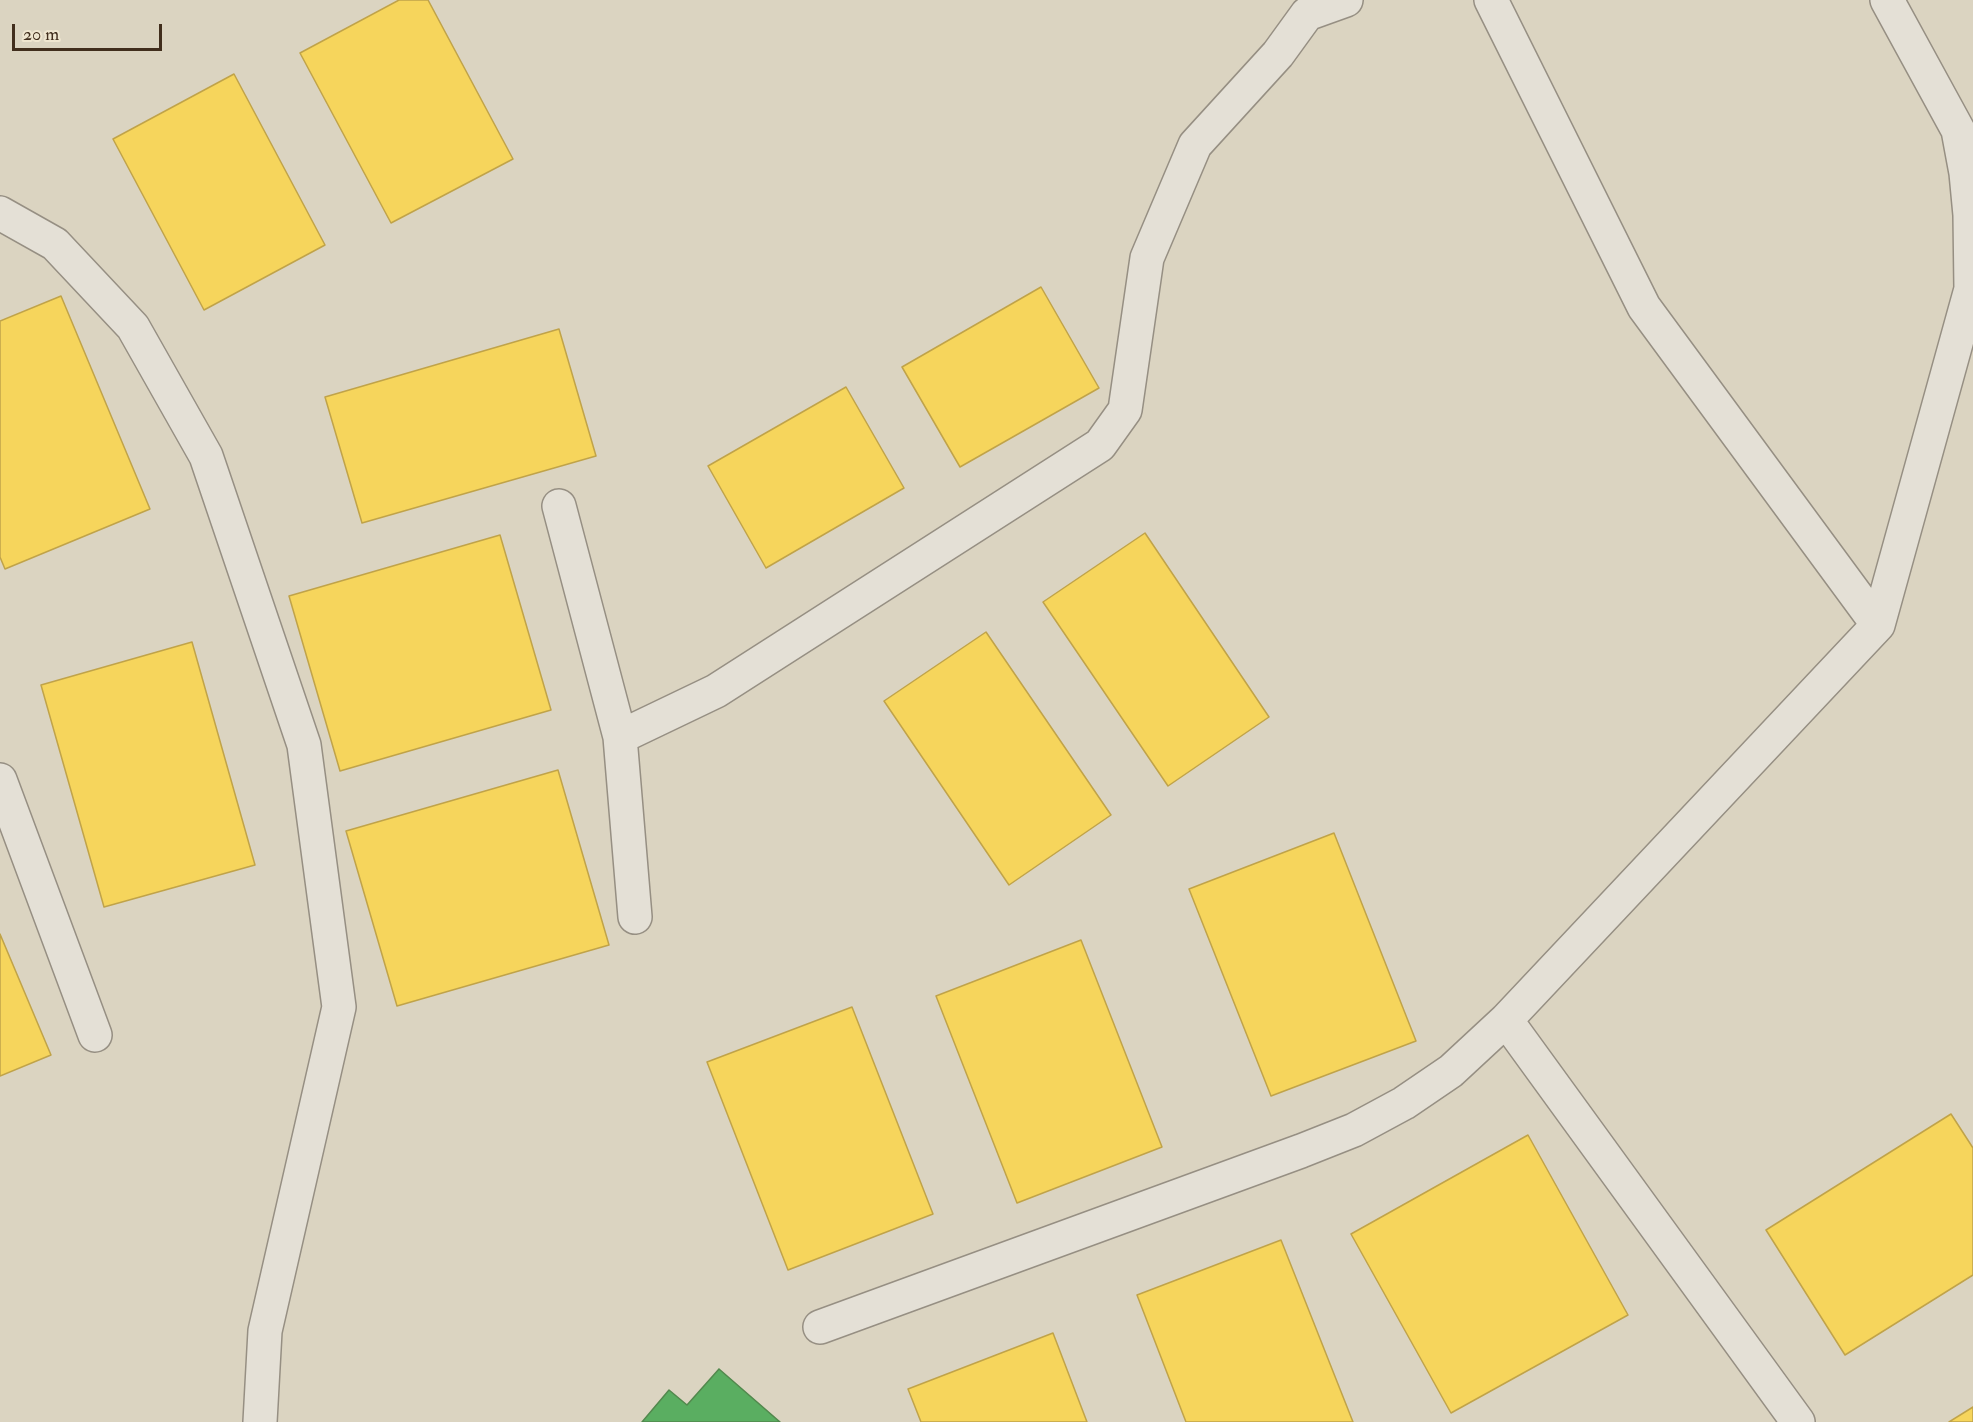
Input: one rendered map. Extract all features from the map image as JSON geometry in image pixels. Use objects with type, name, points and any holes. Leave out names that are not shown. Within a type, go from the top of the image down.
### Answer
[{"type":"street","points":[[620,737],[716,691],[1100,445],[1125,410],[1148,258],[1196,145],[1278,54],[1307,14],[1346,0]]},
{"type":"street","points":[[1491,0],[1644,307],[1878,625]]},
{"type":"street","points":[[820,1328],[1354,1130],[1404,1103],[1451,1071],[1506,1020],[1878,625],[1971,289],[1970,215],[1966,173],[1958,130],[1887,0]]},
{"type":"street","points":[[0,213],[55,244],[133,327],[206,456],[304,745],[339,1007],[265,1331],[260,1422]]},
{"type":"street","points":[[559,507],[620,737],[635,917]]},
{"type":"street","points":[[0,780],[95,1035]]},
{"type":"street","points":[[1506,1020],[1798,1422]]},
{"type":"building: Konut","points":[[399,0],[428,0],[513,159],[391,223],[300,53]]},
{"type":"building: Konut","points":[[234,74],[325,245],[204,310],[113,139]]},
{"type":"building: Konut","points":[[1041,287],[1099,388],[960,467],[902,367]]},
{"type":"building: Konut","points":[[61,296],[150,509],[5,569],[0,557],[0,321]]},
{"type":"building: Konut","points":[[559,329],[596,456],[362,523],[325,397]]},
{"type":"building: Konut","points":[[846,387],[904,488],[766,568],[708,466]]},
{"type":"building: Konut","points":[[1145,533],[1269,717],[1168,786],[1043,602]]},
{"type":"building: Konut","points":[[500,535],[551,710],[340,771],[289,596]]},
{"type":"building: Konut","points":[[986,632],[1111,815],[1009,885],[884,701]]},
{"type":"building: Konut","points":[[192,642],[255,865],[104,907],[41,685]]},
{"type":"building: Konut","points":[[558,770],[609,945],[397,1006],[346,831]]},
{"type":"building: Konut","points":[[1334,833],[1416,1041],[1271,1096],[1189,889]]},
{"type":"building: Konut","points":[[0,934],[51,1055],[0,1076]]},
{"type":"building: Konut","points":[[1081,940],[1162,1147],[1017,1203],[936,996]]},
{"type":"building: Konut","points":[[852,1007],[933,1214],[788,1270],[707,1062]]},
{"type":"building: Konut","points":[[1951,1114],[1973,1148],[1973,1275],[1845,1355],[1766,1230]]},
{"type":"building: Konut","points":[[1528,1135],[1628,1315],[1451,1413],[1351,1234]]},
{"type":"building: Konut","points":[[1281,1240],[1353,1422],[1186,1422],[1137,1295]]},
{"type":"building: Konut","points":[[1053,1333],[1087,1422],[921,1422],[908,1389]]},
{"type":"building: Konut","points":[[1973,1407],[1973,1422],[1949,1422]]},
{"type":"building: Kamu","points":[[719,1369],[780,1422],[642,1422],[669,1390],[687,1405]]}]
